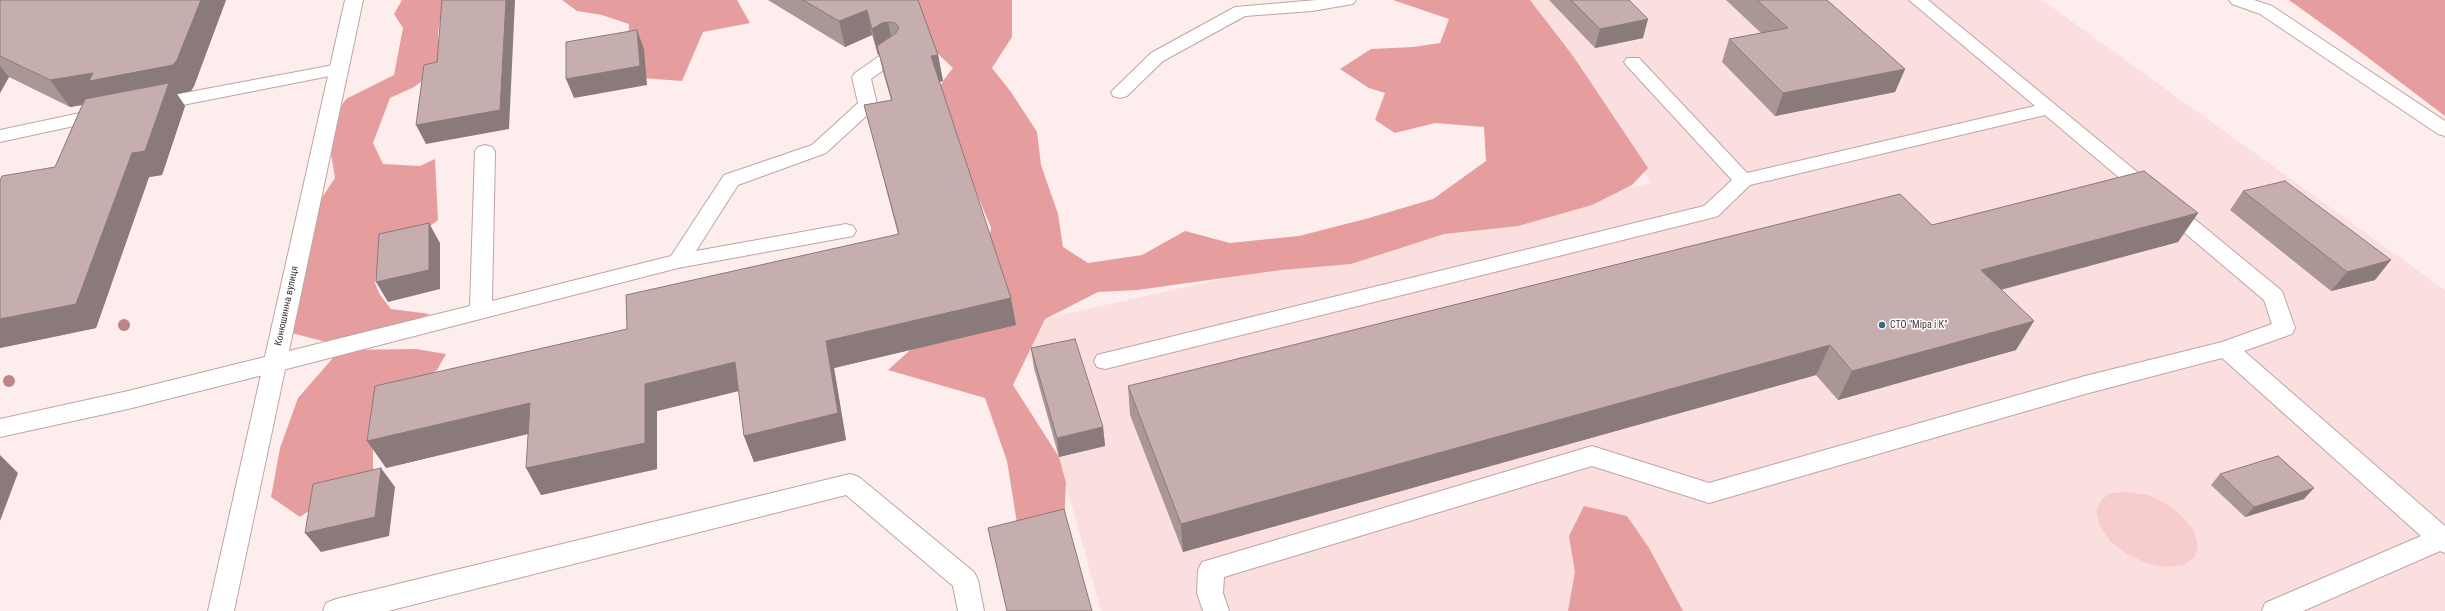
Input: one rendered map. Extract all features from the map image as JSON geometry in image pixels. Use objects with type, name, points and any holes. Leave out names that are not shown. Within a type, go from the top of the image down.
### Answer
[{"type":"street","name":"Конюшинна вулиця","points":[[221,611],[354,0]]},
{"type":"street","points":[[1120,92],[1157,57],[1241,10],[1312,6],[1347,0]]},
{"type":"street","points":[[1216,611],[1210,593],[1211,570],[1592,456],[1709,493],[2085,386],[2226,349],[2284,328],[2274,296],[1918,0]]},
{"type":"street","points":[[2238,0],[2262,5],[2445,130]]},
{"type":"street","points":[[678,261],[731,180],[819,149],[868,104],[861,78],[894,54]]},
{"type":"street","points":[[1633,62],[1743,180]]},
{"type":"street","points":[[0,136],[339,69]]},
{"type":"street","points":[[1105,361],[1711,210],[1743,180],[2049,108]]},
{"type":"street","points":[[480,312],[485,151]]},
{"type":"street","points":[[0,428],[128,400],[275,364],[678,261],[846,231]]},
{"type":"street","points":[[2226,349],[2443,541],[2275,611]]},
{"type":"street","points":[[336,611],[850,484],[965,580],[971,611]]},
{"type":"shaded area","points":[[402,0],[444,0],[438,32],[439,59],[434,72],[414,87],[390,98],[373,143],[383,164],[420,166],[435,159],[438,220],[407,244],[379,258],[375,283],[380,295],[391,309],[430,314],[381,335],[326,342],[292,333],[319,202],[335,178],[330,148],[333,118],[346,99],[394,75],[403,28],[394,14]]},
{"type":"shaded area","points":[[562,0],[737,0],[750,23],[703,32],[682,81],[642,78],[627,56],[629,24],[602,15],[577,11]]},
{"type":"shaded area","points":[[898,0],[1012,0],[1012,37],[992,68],[1011,92],[1037,132],[1041,165],[1058,214],[1063,247],[1088,263],[1142,255],[1185,231],[1230,243],[1299,236],[1369,218],[1433,199],[1486,161],[1484,127],[1435,123],[1395,133],[1375,120],[1385,93],[1369,88],[1340,69],[1371,49],[1413,47],[1440,43],[1449,19],[1393,0],[1530,0],[1573,56],[1648,168],[1632,185],[1592,205],[1518,226],[1444,234],[1351,264],[1281,270],[1137,290],[1098,292],[1045,319],[1013,385],[1059,457],[1066,483],[1064,522],[1017,523],[1007,461],[985,398],[888,370],[919,342],[985,265],[991,228],[970,177],[933,103],[943,81],[953,68],[923,40]]},
{"type":"shaded area","points":[[1512,0],[2042,0],[2445,290],[2445,611],[1101,611],[1034,368],[1016,325],[1651,183],[1527,15]]},
{"type":"shaded area","points":[[2289,0],[2445,0],[2445,116],[2346,41]]},
{"type":"shaded area","points":[[416,349],[446,354],[437,370],[406,389],[373,446],[373,474],[344,487],[300,517],[271,497],[280,448],[298,398],[340,350]]},
{"type":"shaded area","points":[[2128,492],[2147,495],[2167,504],[2183,517],[2194,531],[2198,546],[2195,557],[2183,565],[2166,567],[2146,563],[2127,554],[2110,541],[2100,526],[2096,512],[2101,500],[2111,493]]},
{"type":"shaded area","points":[[1584,506],[1627,516],[1649,548],[1683,611],[1568,611],[1575,572],[1569,536]]},
{"type":"building","points":[[0,0],[201,0],[177,60],[173,65],[89,81],[93,73],[50,80],[0,56]]},
{"type":"building","points":[[442,0],[506,0],[500,110],[416,125],[424,65],[437,62]]},
{"type":"building","points":[[803,0],[918,0],[938,55],[931,56],[1011,298],[826,341],[838,413],[744,436],[735,362],[645,384],[645,443],[526,468],[530,403],[367,441],[375,386],[627,329],[626,295],[899,234],[864,105],[892,100],[877,46],[896,33],[899,27],[895,23],[888,22],[882,23],[872,29],[867,10],[839,21]]},
{"type":"building","points":[[1571,0],[1629,0],[1648,19],[1600,29]]},
{"type":"building","points":[[1757,0],[1827,0],[1905,69],[1783,93],[1729,39],[1788,28]]},
{"type":"building","points":[[637,30],[640,66],[566,79],[566,42]]},
{"type":"building","points":[[169,83],[145,151],[132,153],[76,304],[0,319],[0,181],[2,176],[55,167],[85,99]]},
{"type":"building","points":[[2144,171],[2198,213],[1981,270],[2034,321],[1852,371],[1830,345],[1181,524],[1128,386],[1900,194],[1932,225]]},
{"type":"building","points":[[2285,181],[2391,260],[2347,272],[2243,191]]},
{"type":"building","points":[[429,223],[429,270],[376,282],[379,234]]},
{"type":"building","points":[[1075,339],[1103,427],[1057,438],[1031,348]]},
{"type":"building","points":[[2278,456],[2314,488],[2254,507],[2220,474]]},
{"type":"building","points":[[381,468],[375,517],[305,533],[313,484]]},
{"type":"building","points":[[1064,509],[1092,611],[1007,611],[988,528]]},
{"type":"place","name":"СТО \"Міра і К\"","points":[[1882,325]]}]
